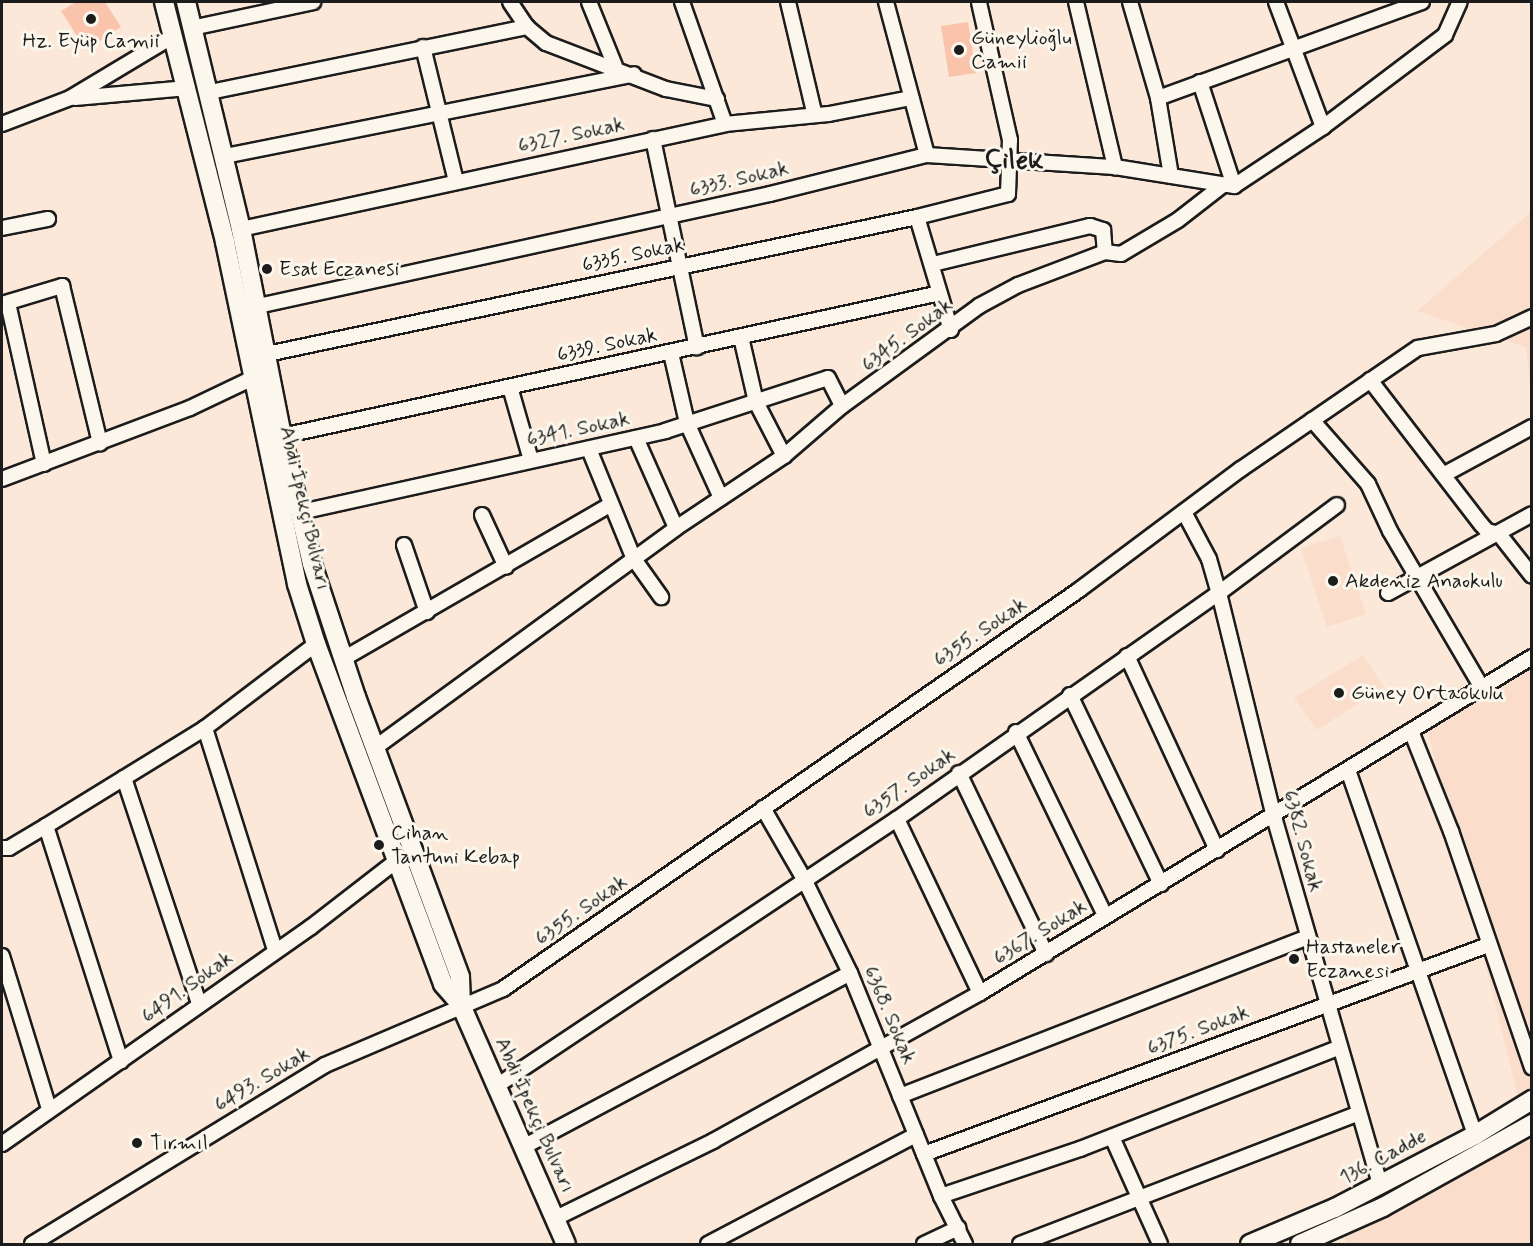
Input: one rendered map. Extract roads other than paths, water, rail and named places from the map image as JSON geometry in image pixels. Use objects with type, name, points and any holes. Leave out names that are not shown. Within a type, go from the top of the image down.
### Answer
[{"type":"street","name":"Abdi İpekçi Bulvarı","points":[[164,2],[188,88],[297,585],[316,644],[395,862],[443,984],[461,1005],[525,1146],[566,1245]]},
{"type":"street","name":"Abdi İpekçi Bulvarı","points":[[186,2],[225,156],[258,306],[282,436],[312,564],[343,659],[460,977],[461,1005]]},
{"type":"street","points":[[192,28],[313,2]]},
{"type":"street","points":[[510,2],[527,27],[546,43],[615,66],[687,96],[717,99]]},
{"type":"street","points":[[589,2],[615,66]]},
{"type":"street","points":[[682,2],[725,124]]},
{"type":"street","points":[[788,2],[814,112]]},
{"type":"street","points":[[886,2],[927,155]]},
{"type":"street","points":[[979,2],[1010,140],[1010,160]]},
{"type":"street","points":[[1076,2],[1115,167]]},
{"type":"street","points":[[1145,2],[1130,4],[1158,98],[1171,177]]},
{"type":"street","points":[[1276,2],[1323,126]]},
{"type":"street","points":[[1158,98],[1422,2]]},
{"type":"street","name":"6345. Sokak","points":[[376,747],[676,528],[784,456],[842,406],[951,330],[979,306],[1018,285],[1105,252],[1121,254],[1140,245],[1323,126],[1445,35],[1455,5]]},
{"type":"street","points":[[210,92],[527,27]]},
{"type":"street","points":[[2,124],[70,98],[172,36]]},
{"type":"street","points":[[423,47],[456,181]]},
{"type":"street","points":[[225,156],[441,115],[634,74]]},
{"type":"street","points":[[1200,82],[1229,186]]},
{"type":"street","points":[[70,98],[188,88]]},
{"type":"street","name":"6327. Sokak","points":[[241,229],[725,124],[814,112],[829,114],[911,98]]},
{"type":"street","points":[[653,140],[672,216],[697,347]]},
{"type":"street","name":"6333. Sokak","points":[[258,306],[672,216],[927,155],[1115,167],[1229,186]]},
{"type":"street","name":"6335. Sokak","points":[[267,354],[427,323],[680,266],[917,217],[1008,194],[1010,160]]},
{"type":"street","points":[[917,217],[951,330]]},
{"type":"street","points":[[2,228],[48,219]]},
{"type":"street","points":[[933,264],[1090,226],[1102,230],[1105,252]]},
{"type":"street","points":[[44,464],[5,303],[62,286],[100,443]]},
{"type":"street","name":"6339. Sokak","points":[[282,436],[939,293]]},
{"type":"street","name":"6355. Sokak","points":[[461,1005],[503,989],[1079,590],[1312,420],[1418,348],[1496,334],[1532,317]]},
{"type":"street","points":[[741,337],[756,402],[784,456]]},
{"type":"street","points":[[671,353],[687,423],[721,498]]},
{"type":"street","points":[[2,479],[190,408],[253,378]]},
{"type":"street","name":"6341. Sokak","points":[[301,512],[636,438],[828,378],[842,406]]},
{"type":"street","points":[[1370,380],[1487,531],[1499,534],[1532,576]]},
{"type":"street","points":[[510,387],[531,460]]},
{"type":"street","points":[[1312,420],[1368,484],[1417,579],[1482,688]]},
{"type":"street","points":[[1445,474],[1532,426]]},
{"type":"street","points":[[636,438],[676,528]]},
{"type":"street","points":[[589,449],[634,559],[661,597]]},
{"type":"street","points":[[343,659],[610,505]]},
{"type":"street","name":"6357. Sokak","points":[[498,1085],[897,819],[1017,732],[1219,593],[1337,505]]},
{"type":"street","name":"6382. Sokak","points":[[1184,512],[1209,559],[1219,593],[1274,817],[1308,937],[1330,1004],[1340,1047],[1380,1184]]},
{"type":"street","points":[[1388,592],[1417,579],[1532,514]]},
{"type":"street","points":[[482,515],[506,567]]},
{"type":"street","points":[[404,545],[426,612]]},
{"type":"street","points":[[2,848],[9,848],[205,728],[316,644]]},
{"type":"street","points":[[1127,656],[1217,850]]},
{"type":"street","name":"6367. Sokak","points":[[556,1218],[713,1141],[980,993],[1046,954],[1105,915],[1274,817],[1532,657]]},
{"type":"street","points":[[1070,695],[1161,884]]},
{"type":"street","points":[[205,728],[275,950]]},
{"type":"street","points":[[1411,731],[1451,831],[1488,945],[1532,1067]]},
{"type":"street","points":[[1017,732],[1105,915]]},
{"type":"street","points":[[1348,770],[1420,969],[1475,1135]]},
{"type":"street","points":[[959,773],[1046,954]]},
{"type":"street","points":[[124,778],[199,1004]]},
{"type":"street","name":"6368. Sokak","points":[[763,808],[804,879],[850,973],[883,1047],[900,1096],[941,1196],[966,1245]]},
{"type":"street","points":[[897,819],[980,993]]},
{"type":"street","points":[[46,826],[122,1061]]},
{"type":"street","name":"6491. Sokak","points":[[2,1144],[49,1109],[122,1061],[395,862]]},
{"type":"street","points":[[900,1096],[1308,937]]},
{"type":"street","name":"6375. Sokak","points":[[924,1154],[1488,945]]},
{"type":"street","points":[[2,956],[49,1109]]},
{"type":"street","points":[[525,1146],[850,973]]},
{"type":"street","name":"6493. Sokak","points":[[32,1245],[325,1065],[461,1005]]},
{"type":"street","points":[[941,1196],[1112,1137],[1340,1047]]},
{"type":"street","name":"136. Cadde","points":[[1250,1245],[1335,1208],[1475,1135],[1532,1100]]},
{"type":"street","points":[[1020,1245],[1359,1113]]},
{"type":"street","name":"136. Cadde","points":[[1300,1245],[1383,1207],[1532,1124]]},
{"type":"street","points":[[708,1245],[916,1135]]},
{"type":"street","points":[[1112,1137],[1160,1245]]},
{"type":"street","points":[[924,1245],[958,1228]]},
{"type":"place","name":"Hz. Eyüp Camii","points":[[91,19]]},
{"type":"place","name":"Güneylioğlu Camii","points":[[959,50]]},
{"type":"place","name":"Esat Eczanesi","points":[[267,269]]},
{"type":"place","name":"Akdeniz Anaokulu","points":[[1333,581]]},
{"type":"place","name":"Güney Ortaokulu","points":[[1339,693]]},
{"type":"place","name":"Cihan Tantuni Kebap","points":[[379,845]]},
{"type":"place","name":"Hastaneler Eczanesi","points":[[1294,959]]},
{"type":"place","name":"Tırmıl","points":[[137,1143]]},
{"type":"district","name":"Çilek","points":[[1014,161]]}]
